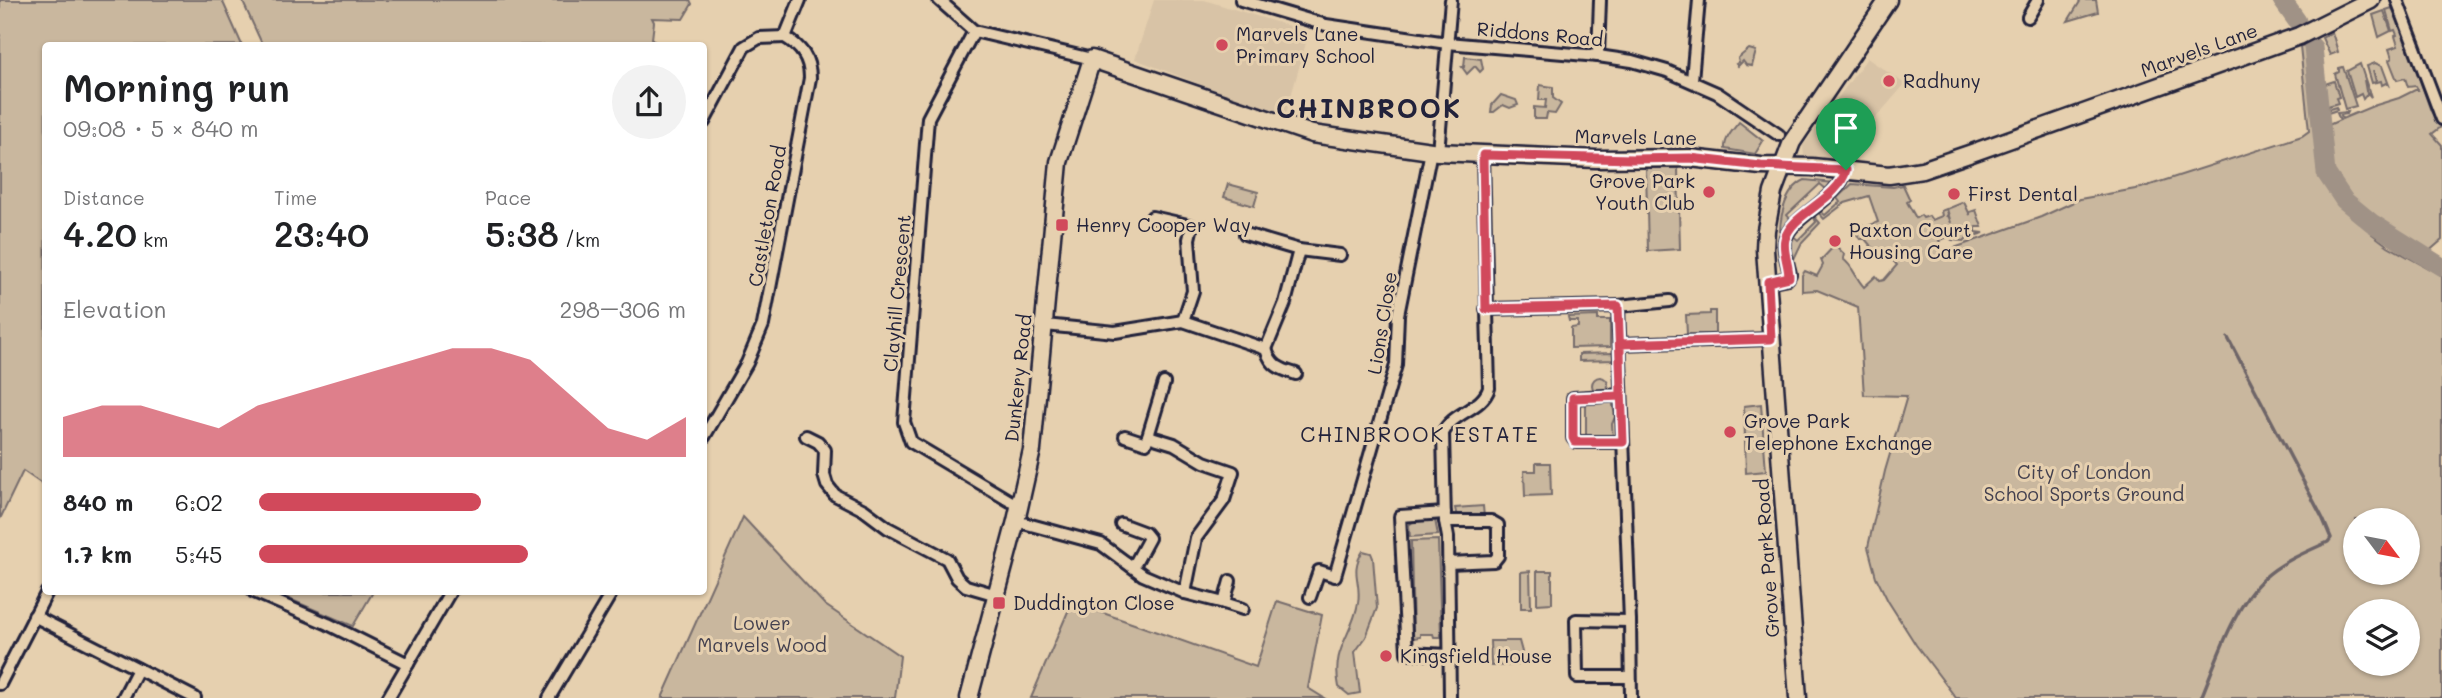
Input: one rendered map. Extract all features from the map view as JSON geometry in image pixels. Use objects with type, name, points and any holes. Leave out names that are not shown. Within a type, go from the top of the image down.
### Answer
[{"type":"street","points":[[707,116],[738,54],[759,38],[785,37],[800,0]]},
{"type":"street","name":"Marvels Lane","points":[[939,0],[974,31],[1092,59],[1312,134],[1434,152],[1632,159],[1690,158],[1894,174],[1938,165],[2299,36],[2371,0]]},
{"type":"street","name":"Riddons Road","points":[[1241,0],[1326,25],[1447,43],[1632,61],[1692,80],[1717,93],[1779,135]]},
{"type":"street","points":[[1434,152],[1451,0]]},
{"type":"street","points":[[1598,56],[1600,0]]},
{"type":"street","points":[[1692,80],[1699,0]]},
{"type":"street","name":"Grove Park Road","points":[[1798,698],[1771,339],[1766,230],[1773,192],[1792,142],[1888,0]]},
{"type":"street","points":[[2028,17],[2038,0]]},
{"type":"street","points":[[2397,0],[2442,119]]},
{"type":"street","name":"Clayhill Crescent","points":[[974,31],[928,118],[904,422],[911,442],[1019,504]]},
{"type":"street","name":"Castleton Road","points":[[707,432],[747,363],[768,310],[810,78],[809,64],[804,52],[785,37]]},
{"type":"street","name":"Dunkery Road","points":[[970,698],[1032,450],[1059,162],[1092,59]]},
{"type":"street","name":"Lions Close","points":[[1310,597],[1320,571],[1335,576],[1396,365],[1398,315],[1434,152]]},
{"type":"street","points":[[1450,698],[1448,537],[1443,433],[1450,423],[1485,397],[1489,388],[1483,155]]},
{"type":"street","points":[[1768,282],[1788,278],[1790,274],[1784,245],[1787,234],[1843,183],[1846,170]]},
{"type":"street","points":[[1152,217],[1192,226],[1189,239],[1193,291],[1183,321]]},
{"type":"street","points":[[1245,234],[1299,250],[1340,255]]},
{"type":"street","points":[[1296,374],[1279,369],[1269,360],[1266,349],[1285,303],[1299,250]]},
{"type":"street","points":[[1486,309],[1618,306],[1670,301]]},
{"type":"street","points":[[1618,306],[1631,698]]},
{"type":"street","points":[[1045,326],[1115,332],[1183,321],[1266,349]]},
{"type":"street","points":[[1620,344],[1771,339]]},
{"type":"street","points":[[1146,443],[1164,383]]},
{"type":"street","points":[[1621,396],[1573,398],[1573,438],[1577,442],[1623,442]]},
{"type":"street","points":[[806,436],[818,442],[825,450],[824,475],[827,485],[835,495],[864,510],[888,528],[947,559],[957,578],[966,586],[997,595]]},
{"type":"street","points":[[1125,436],[1146,443],[1174,444],[1204,462],[1233,472],[1224,500],[1196,538],[1185,593]]},
{"type":"street","points":[[1448,562],[1494,561],[1498,556],[1497,525],[1491,520],[1400,516],[1407,653],[1450,655]]},
{"type":"street","points":[[1016,521],[1101,544],[1143,575],[1185,593],[1243,609]]},
{"type":"street","points":[[1121,524],[1144,533],[1149,538],[1131,566]]},
{"type":"street","points":[[1224,603],[1230,582]]},
{"type":"street","points":[[0,684],[45,595]]},
{"type":"street","points":[[261,595],[328,624],[408,664]]},
{"type":"street","points":[[388,698],[448,595]]},
{"type":"street","points":[[549,698],[610,595]]},
{"type":"street","points":[[34,616],[195,698]]},
{"type":"street","points":[[1630,621],[1576,620],[1577,677],[1630,677]]},
{"type":"street","points":[[123,698],[138,669]]},
{"type":"shaded area","name":"Marvels Lane Primary School","points":[[1154,0],[1204,0],[1309,32],[1286,114],[1238,99],[1135,59]]},
{"type":"shaded area","points":[[1867,58],[1905,84],[1873,121],[1855,124],[1857,163],[1808,159],[1804,156],[1803,146]]},
{"type":"green space","points":[[0,0],[222,0],[241,42],[42,42],[42,484],[23,471],[0,519]]},
{"type":"green space","points":[[242,0],[690,0],[692,4],[683,19],[652,18],[652,39],[655,42],[261,42]]},
{"type":"green space","points":[[2081,0],[2096,0],[2098,12],[2068,21]]},
{"type":"green space","points":[[2392,8],[2431,111],[2441,127],[2432,134],[2442,145],[2442,240],[2427,253],[2370,219],[2356,207],[2334,182],[2326,160],[2324,127],[2340,120],[2337,113],[2348,112],[2341,115],[2342,119],[2418,90],[2416,86],[2408,87],[2405,78],[2397,80],[2389,60],[2392,58],[2389,49],[2398,46],[2397,35],[2395,30],[2392,31],[2386,10]]},
{"type":"green space","points":[[2384,11],[2391,31],[2379,37],[2373,15]]},
{"type":"green space","points":[[2332,32],[2338,52],[2330,55],[2322,38]]},
{"type":"green space","name":"City of London School Sports Ground","points":[[2309,45],[2323,174],[2342,202],[2340,205],[2388,246],[2442,276],[2442,698],[1956,698],[1916,645],[1888,601],[1876,577],[1868,547],[1885,471],[1907,396],[1864,395],[1858,307],[1817,290],[1802,291],[1802,275],[1805,271],[1817,276],[1823,265],[1821,260],[1835,245],[1844,254],[1843,259],[1864,287],[1876,276],[1880,281],[1884,280],[1897,265],[1887,254],[1882,259],[1865,239],[1860,239],[1852,230],[1861,224],[1866,227],[1878,222],[1869,196],[1845,203],[1824,219],[1817,211],[1825,215],[1840,202],[1837,198],[1852,184],[1893,187],[1903,185],[1910,200],[1907,202],[1916,218],[1921,215],[1923,218],[1929,216],[1932,220],[1942,216],[1941,211],[1946,209],[1946,217],[1948,215],[1951,223],[1947,209],[1964,202],[1970,215],[1970,212],[1976,210],[1982,227],[1976,227],[1976,232],[1984,233],[1964,241],[1952,240],[1949,237],[1939,240],[1943,252],[2041,217],[2080,199],[2141,188],[2302,136],[2309,131],[2300,46]]},
{"type":"green space","points":[[1749,49],[1756,51],[1752,66],[1743,61],[1738,66],[1738,58]]},
{"type":"green space","points":[[1465,57],[1481,59],[1483,69],[1480,72],[1475,66],[1467,74],[1462,67]]},
{"type":"green space","points":[[2375,63],[2382,66],[2389,85],[2377,82],[2373,70],[2376,82],[2372,83],[2367,66]]},
{"type":"green space","points":[[2360,64],[2371,97],[2366,92],[2363,99],[2361,94],[2355,97],[2347,71]]},
{"type":"green space","points":[[2343,67],[2356,106],[2345,109],[2335,74]]},
{"type":"green space","points":[[2334,81],[2338,103],[2328,106],[2329,109],[2336,107],[2337,110],[2322,115],[2319,86]]},
{"type":"green space","points":[[1540,85],[1553,87],[1553,98],[1561,104],[1555,114],[1547,113],[1546,119],[1534,119],[1534,107],[1545,108],[1546,100],[1539,100]]},
{"type":"green space","points":[[1501,95],[1516,100],[1518,105],[1510,108],[1503,105],[1491,112],[1492,105]]},
{"type":"green space","points":[[1739,122],[1763,141],[1755,154],[1725,149],[1727,138]]},
{"type":"green space","points":[[1646,168],[1678,168],[1680,249],[1648,251]]},
{"type":"green space","points":[[1805,180],[1835,183],[1826,189],[1820,184],[1787,215],[1791,220],[1780,242],[1780,225],[1787,198]]},
{"type":"green space","points":[[1228,184],[1258,192],[1254,206],[1224,197]]},
{"type":"green space","points":[[1813,215],[1820,223],[1802,242],[1792,263],[1789,245],[1792,235],[1798,240],[1816,222]]},
{"type":"green space","points":[[1710,311],[1715,311],[1715,335],[1687,334],[1686,315],[1710,314]]},
{"type":"green space","points":[[1598,316],[1598,320],[1610,320],[1610,347],[1571,348],[1571,328],[1578,327],[1578,321],[1569,321],[1568,317]]},
{"type":"green space","points":[[1613,353],[1614,360],[1579,361],[1579,354]]},
{"type":"green space","points":[[1597,377],[1603,377],[1608,385],[1606,391],[1597,393],[1592,388],[1592,382]]},
{"type":"green space","points":[[1612,399],[1615,417],[1612,424],[1613,438],[1586,439],[1586,400]]},
{"type":"green space","points":[[1761,404],[1766,471],[1746,473],[1744,406]]},
{"type":"green space","points":[[1536,463],[1550,463],[1551,495],[1525,496],[1524,471],[1536,471]]},
{"type":"green space","points":[[1483,506],[1484,517],[1457,518],[1455,508]]},
{"type":"green space","name":"Lower Marvels Wood","points":[[743,517],[825,605],[900,656],[895,698],[662,698]]},
{"type":"green space","points":[[1415,520],[1435,520],[1438,535],[1410,537],[1409,525]]},
{"type":"green space","points":[[1438,540],[1441,637],[1420,634],[1420,637],[1413,638],[1411,541]]},
{"type":"green space","points":[[1363,551],[1371,553],[1373,558],[1377,608],[1366,637],[1355,652],[1360,693],[1349,695],[1339,687],[1338,662],[1358,603],[1356,571]]},
{"type":"green space","points":[[1530,571],[1531,608],[1521,608],[1521,572]]},
{"type":"green space","points":[[1537,571],[1552,571],[1552,603],[1537,604]]},
{"type":"green space","points":[[280,595],[371,595],[353,626]]},
{"type":"green space","points":[[1277,601],[1322,615],[1308,688],[1324,698],[1031,698],[1072,602],[1256,667]]},
{"type":"green space","points":[[1490,641],[1519,641],[1522,652],[1518,665],[1491,666]]},
{"type":"waterway","points":[[2282,0],[2297,21]]},
{"type":"waterway","points":[[2313,47],[2326,173],[2344,200],[2372,223],[2442,267]]},
{"type":"waterway","points":[[2393,243],[2402,242]]},
{"type":"waterway","points":[[2201,698],[2227,635],[2253,590],[2278,567],[2331,538],[2228,338]]},
{"type":"place","name":"Marvels Lane Primary School","points":[[1222,45]]},
{"type":"place","name":"Radhuny","points":[[1889,81]]},
{"type":"place","name":"Grove Park Youth Club","points":[[1709,192]]},
{"type":"place","name":"First Dental","points":[[1954,194]]},
{"type":"place","name":"Henry Cooper Way","points":[[1062,225]]},
{"type":"place","name":"Paxton Court Housing Care","points":[[1835,241]]},
{"type":"place","name":"Grove Park Telephone Exchange","points":[[1730,432]]},
{"type":"place","name":"Duddington Close","points":[[999,603]]},
{"type":"place","name":"Kingsfield House","points":[[1386,656]]},
{"type":"district","name":"CHINBROOK","points":[[1369,109]]},
{"type":"district","name":"CHINBROOK ESTATE","points":[[1420,435]]},
{"type":"route","points":[[1846,170],[1761,166],[1690,158],[1483,155],[1486,309],[1618,306],[1620,344],[1623,442],[1575,442],[1573,398],[1621,396],[1620,344],[1771,339],[1768,282],[1789,277],[1784,245],[1787,234],[1843,183],[1846,170]]}]
